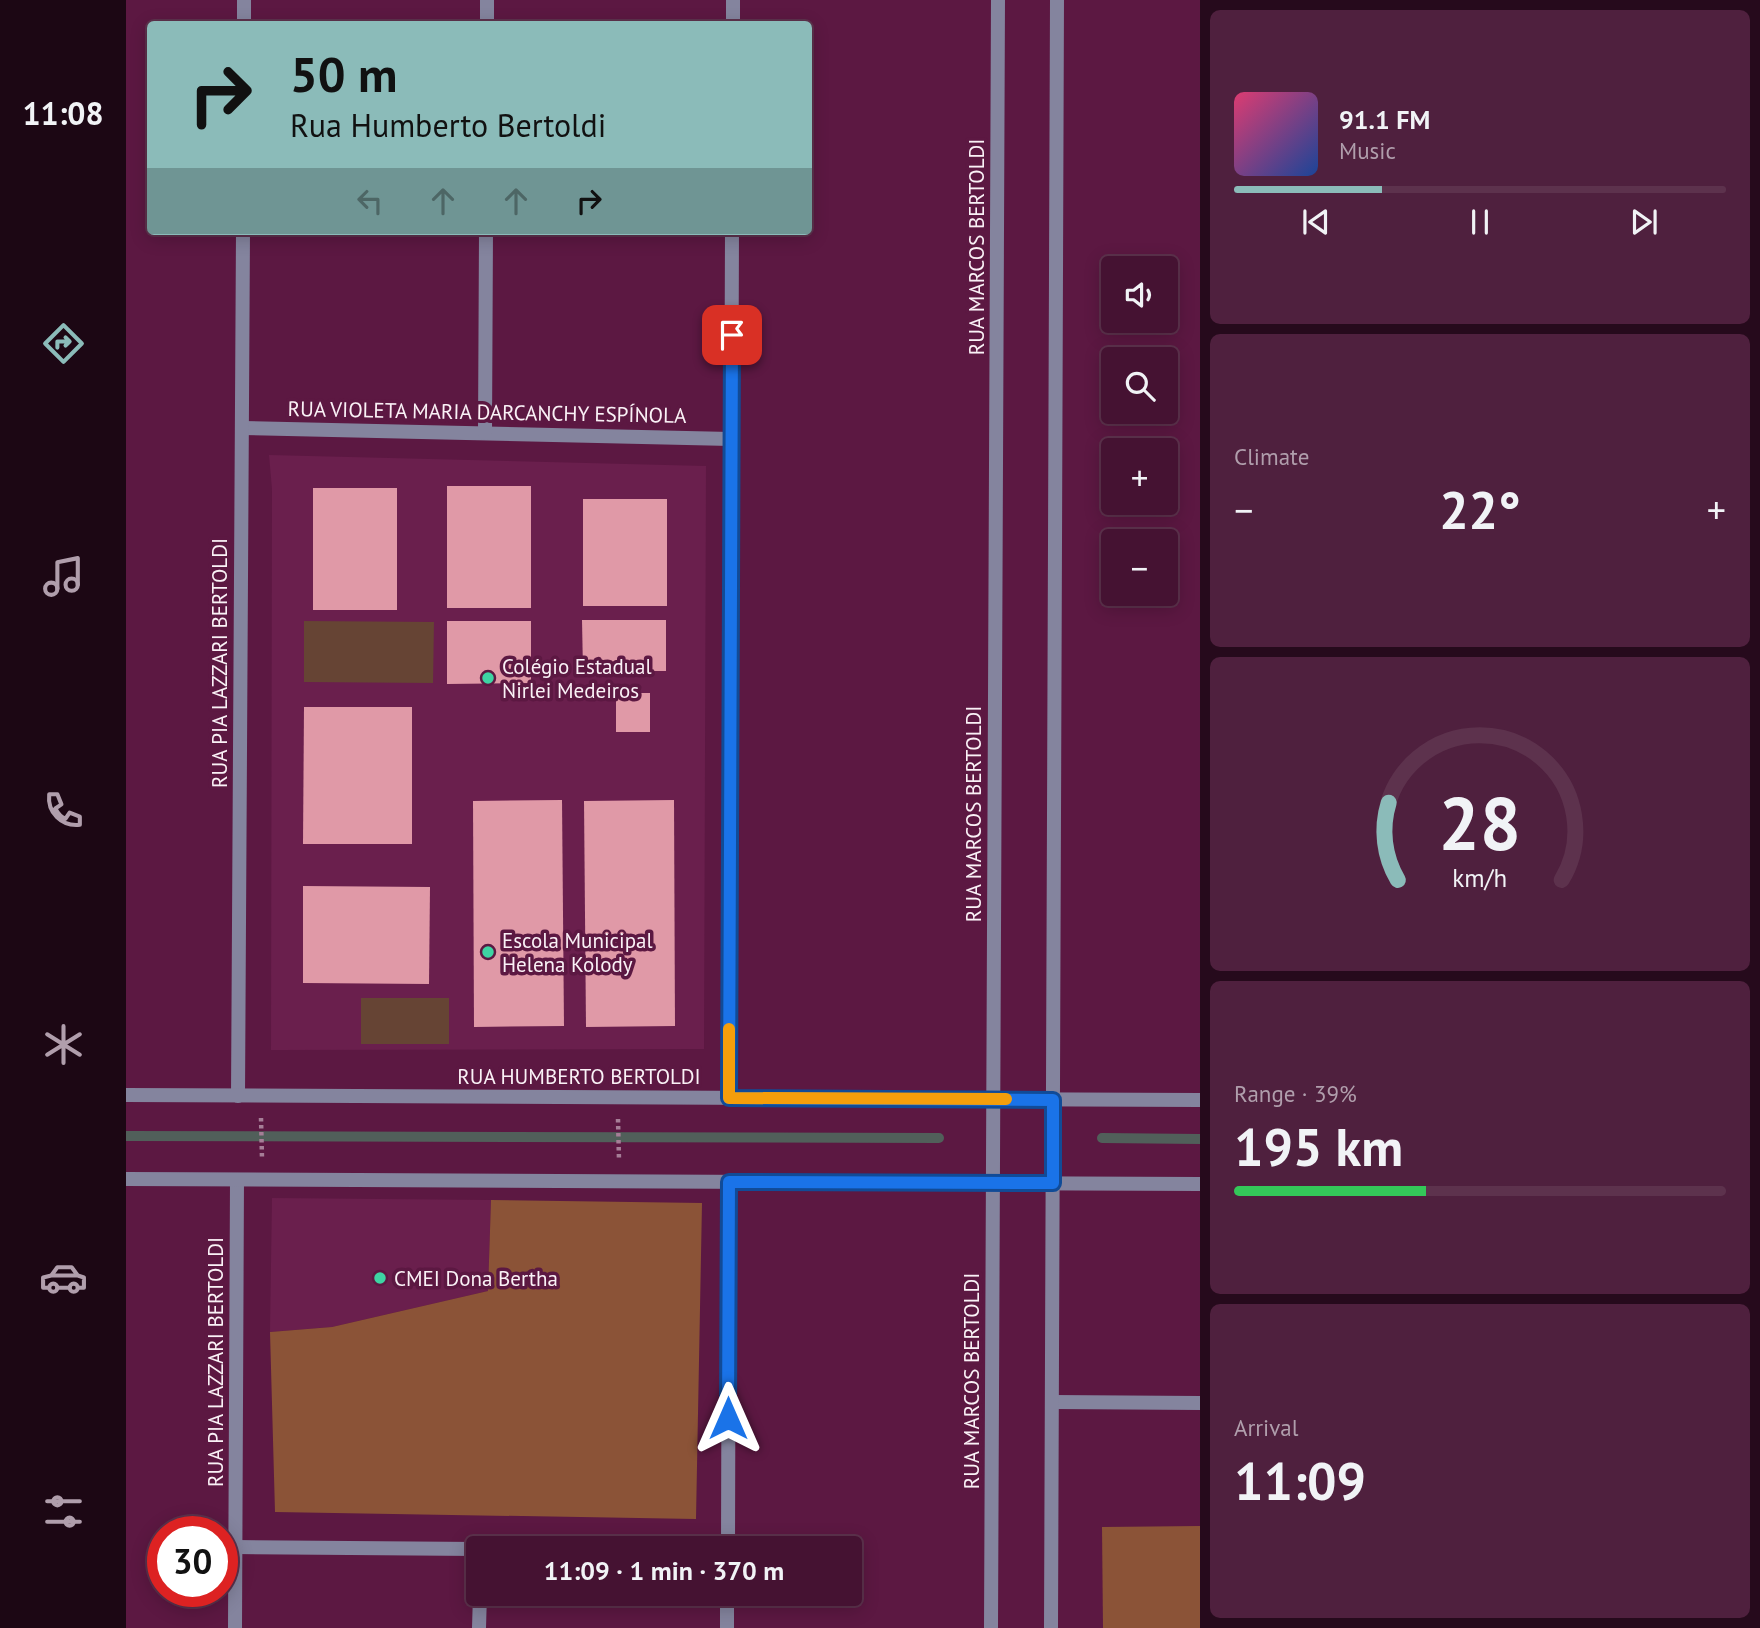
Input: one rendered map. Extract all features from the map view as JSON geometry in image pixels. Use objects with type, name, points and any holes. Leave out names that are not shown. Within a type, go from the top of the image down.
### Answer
[{"type":"street","points":[[244,0],[244,21]]},
{"type":"street","points":[[487,21],[488,0]]},
{"type":"street","points":[[733,0],[733,21]]},
{"type":"street","name":"RUA MARCOS BERTOLDI","points":[[991,1628],[998,0]]},
{"type":"street","points":[[1051,1628],[1057,0]]},
{"type":"street","name":"RUA PIA LAZZARI BERTOLDI","points":[[238,1096],[243,235]]},
{"type":"street","points":[[485,433],[486,235]]},
{"type":"street","points":[[729,1098],[732,235]]},
{"type":"street","name":"RUA VIOLETA MARIA DARCANCHY ESPÍNOLA","points":[[242,428],[731,439]]},
{"type":"street","name":"RUA HUMBERTO BERTOLDI","points":[[126,1096],[1200,1100]]},
{"type":"street","points":[[126,1179],[1200,1184]]},
{"type":"street","name":"RUA PIA LAZZARI BERTOLDI","points":[[235,1516],[237,1180]]},
{"type":"street","points":[[728,1536],[729,1182]]},
{"type":"street","points":[[1052,1402],[1200,1403]]},
{"type":"street","points":[[238,1547],[466,1549]]},
{"type":"street","points":[[479,1628],[480,1606]]},
{"type":"street","points":[[727,1606],[727,1628]]},
{"type":"street","name":"RUA PIA LAZZARI BERTOLDI","points":[[235,1607],[235,1628]]},
{"type":"path","points":[[261,1096],[262,1180]]},
{"type":"path","points":[[618,1097],[619,1181]]},
{"type":"shaded area","points":[[269,455],[706,466],[704,1049],[271,1050],[272,489]]},
{"type":"shaded area","points":[[304,621],[434,622],[433,683],[304,682]]},
{"type":"shaded area","points":[[361,998],[449,998],[449,1044],[361,1044]]},
{"type":"shaded area","name":"CMEI Dona Bertha","points":[[272,1198],[491,1200],[488,1291],[332,1327],[270,1332]]},
{"type":"shaded area","points":[[491,1200],[702,1203],[696,1519],[275,1512],[270,1332],[332,1327],[488,1291]]},
{"type":"shaded area","points":[[1200,1526],[1200,1628],[1103,1628],[1102,1527]]},
{"type":"building","points":[[447,486],[531,486],[531,608],[447,608]]},
{"type":"building","points":[[313,488],[397,488],[397,610],[313,610]]},
{"type":"building","points":[[583,499],[667,499],[667,606],[583,606]]},
{"type":"building","points":[[582,620],[666,620],[666,671],[583,671]]},
{"type":"building","points":[[447,621],[531,621],[531,683],[447,684]]},
{"type":"building","points":[[616,693],[650,693],[650,732],[616,732]]},
{"type":"building","points":[[304,707],[412,707],[412,844],[303,844]]},
{"type":"building","points":[[562,800],[564,1026],[474,1027],[473,801]]},
{"type":"building","points":[[674,800],[675,1026],[586,1027],[584,801]]},
{"type":"building","points":[[303,886],[430,887],[429,984],[303,983]]},
{"type":"waterway","points":[[126,1136],[939,1138]]},
{"type":"waterway","points":[[1102,1138],[1200,1139]]},
{"type":"slow traffic","points":[[729,1029],[729,1098],[1006,1099]]},
{"type":"place","name":"Colégio Estadual Nirlei Medeiros","points":[[488,678]]},
{"type":"place","name":"Escola Municipal Helena Kolody","points":[[488,952]]},
{"type":"place","name":"CMEI Dona Bertha","points":[[380,1278]]},
{"type":"route","points":[[728,1418],[729,1182],[1053,1183],[1053,1100],[729,1098],[732,335]]}]
